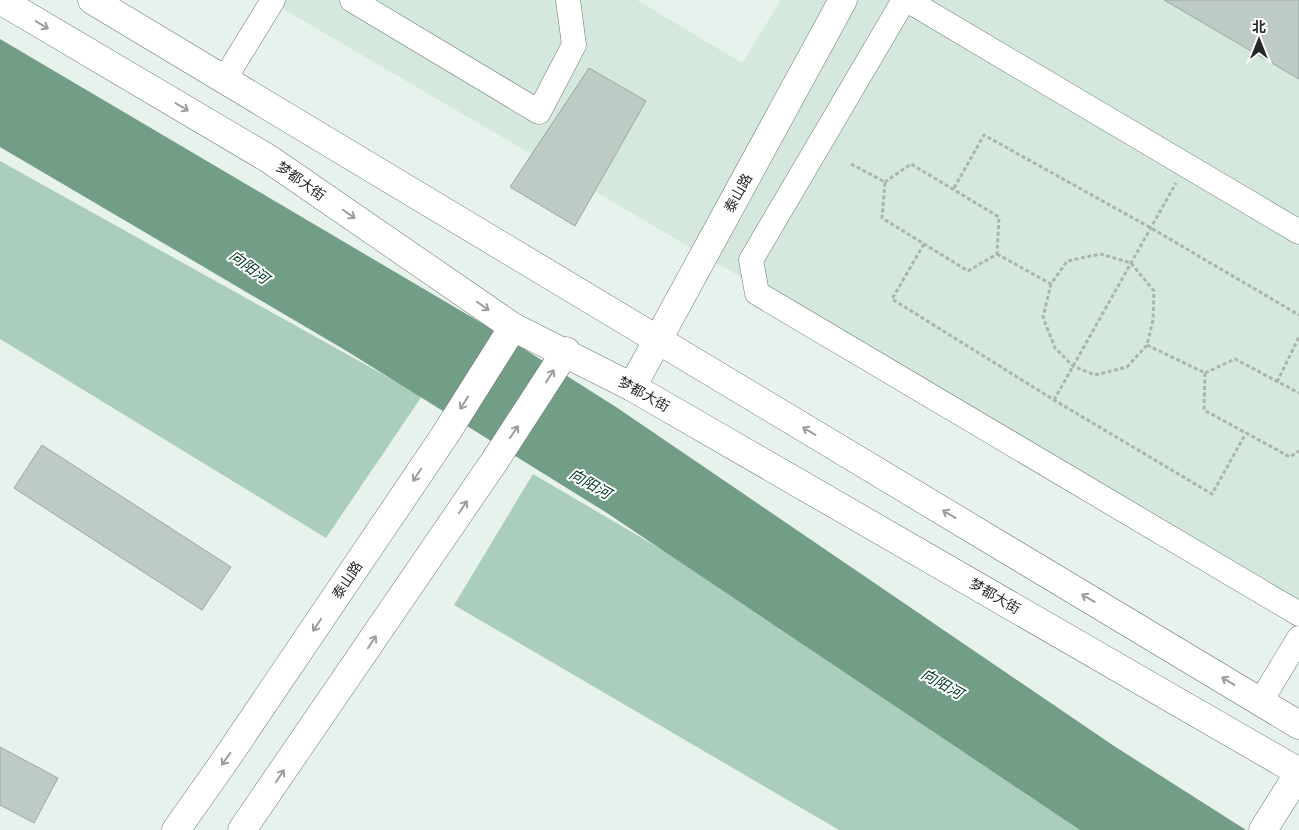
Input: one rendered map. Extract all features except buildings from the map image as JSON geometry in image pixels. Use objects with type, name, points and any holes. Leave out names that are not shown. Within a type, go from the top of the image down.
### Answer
[{"type":"main road","name":"梦都大街","points":[[0,0],[269,159],[513,326],[566,351],[632,386],[1295,779]]},
{"type":"main road","points":[[92,0],[1262,701],[1299,725]]},
{"type":"main road","name":"泰山路","points":[[632,386],[843,0]]},
{"type":"main road","name":"泰山路","points":[[176,830],[445,435],[513,326]]},
{"type":"main road","points":[[242,830],[494,462],[566,351]]},
{"type":"main road","points":[[1263,830],[1295,779]]},
{"type":"street","points":[[224,80],[273,0]]},
{"type":"street","points":[[352,0],[539,112],[574,45],[568,0]]},
{"type":"street","points":[[1299,232],[905,0],[751,260],[757,293],[1299,614]]},
{"type":"street","points":[[1262,701],[1299,638]]},
{"type":"path","points":[[954,188],[984,135],[1151,228],[1299,315]]},
{"type":"path","points":[[851,164],[885,182]]},
{"type":"path","points":[[885,182],[911,164],[954,188],[999,217],[997,254]]},
{"type":"path","points":[[1054,400],[1186,165]]},
{"type":"path","points":[[885,182],[882,218],[968,271],[997,254]]},
{"type":"path","points":[[924,244],[892,299],[1054,400],[1212,494],[1246,433]]},
{"type":"path","points":[[997,254],[1051,284]]},
{"type":"path","points":[[1101,254],[1131,263],[1154,291],[1153,320],[1147,345],[1127,367],[1095,375],[1073,366],[1054,348],[1043,318],[1051,284],[1067,261],[1101,254]]},
{"type":"path","points":[[1277,382],[1299,337]]},
{"type":"path","points":[[1147,345],[1205,373]]},
{"type":"path","points":[[1205,373],[1235,359],[1299,393]]},
{"type":"path","points":[[1205,373],[1204,410],[1290,457],[1299,451]]},
{"type":"shaded area","points":[[268,0],[637,0],[742,63],[781,0],[1299,0],[1299,604]]},
{"type":"shaded area","points":[[0,161],[422,396],[326,538],[0,339]]},
{"type":"shaded area","points":[[533,474],[1140,830],[839,830],[454,605]]},
{"type":"water","name":"向阳河","points":[[0,39],[507,338],[616,407],[1114,746],[1246,830],[1080,830],[607,513],[345,350],[0,147]]}]
